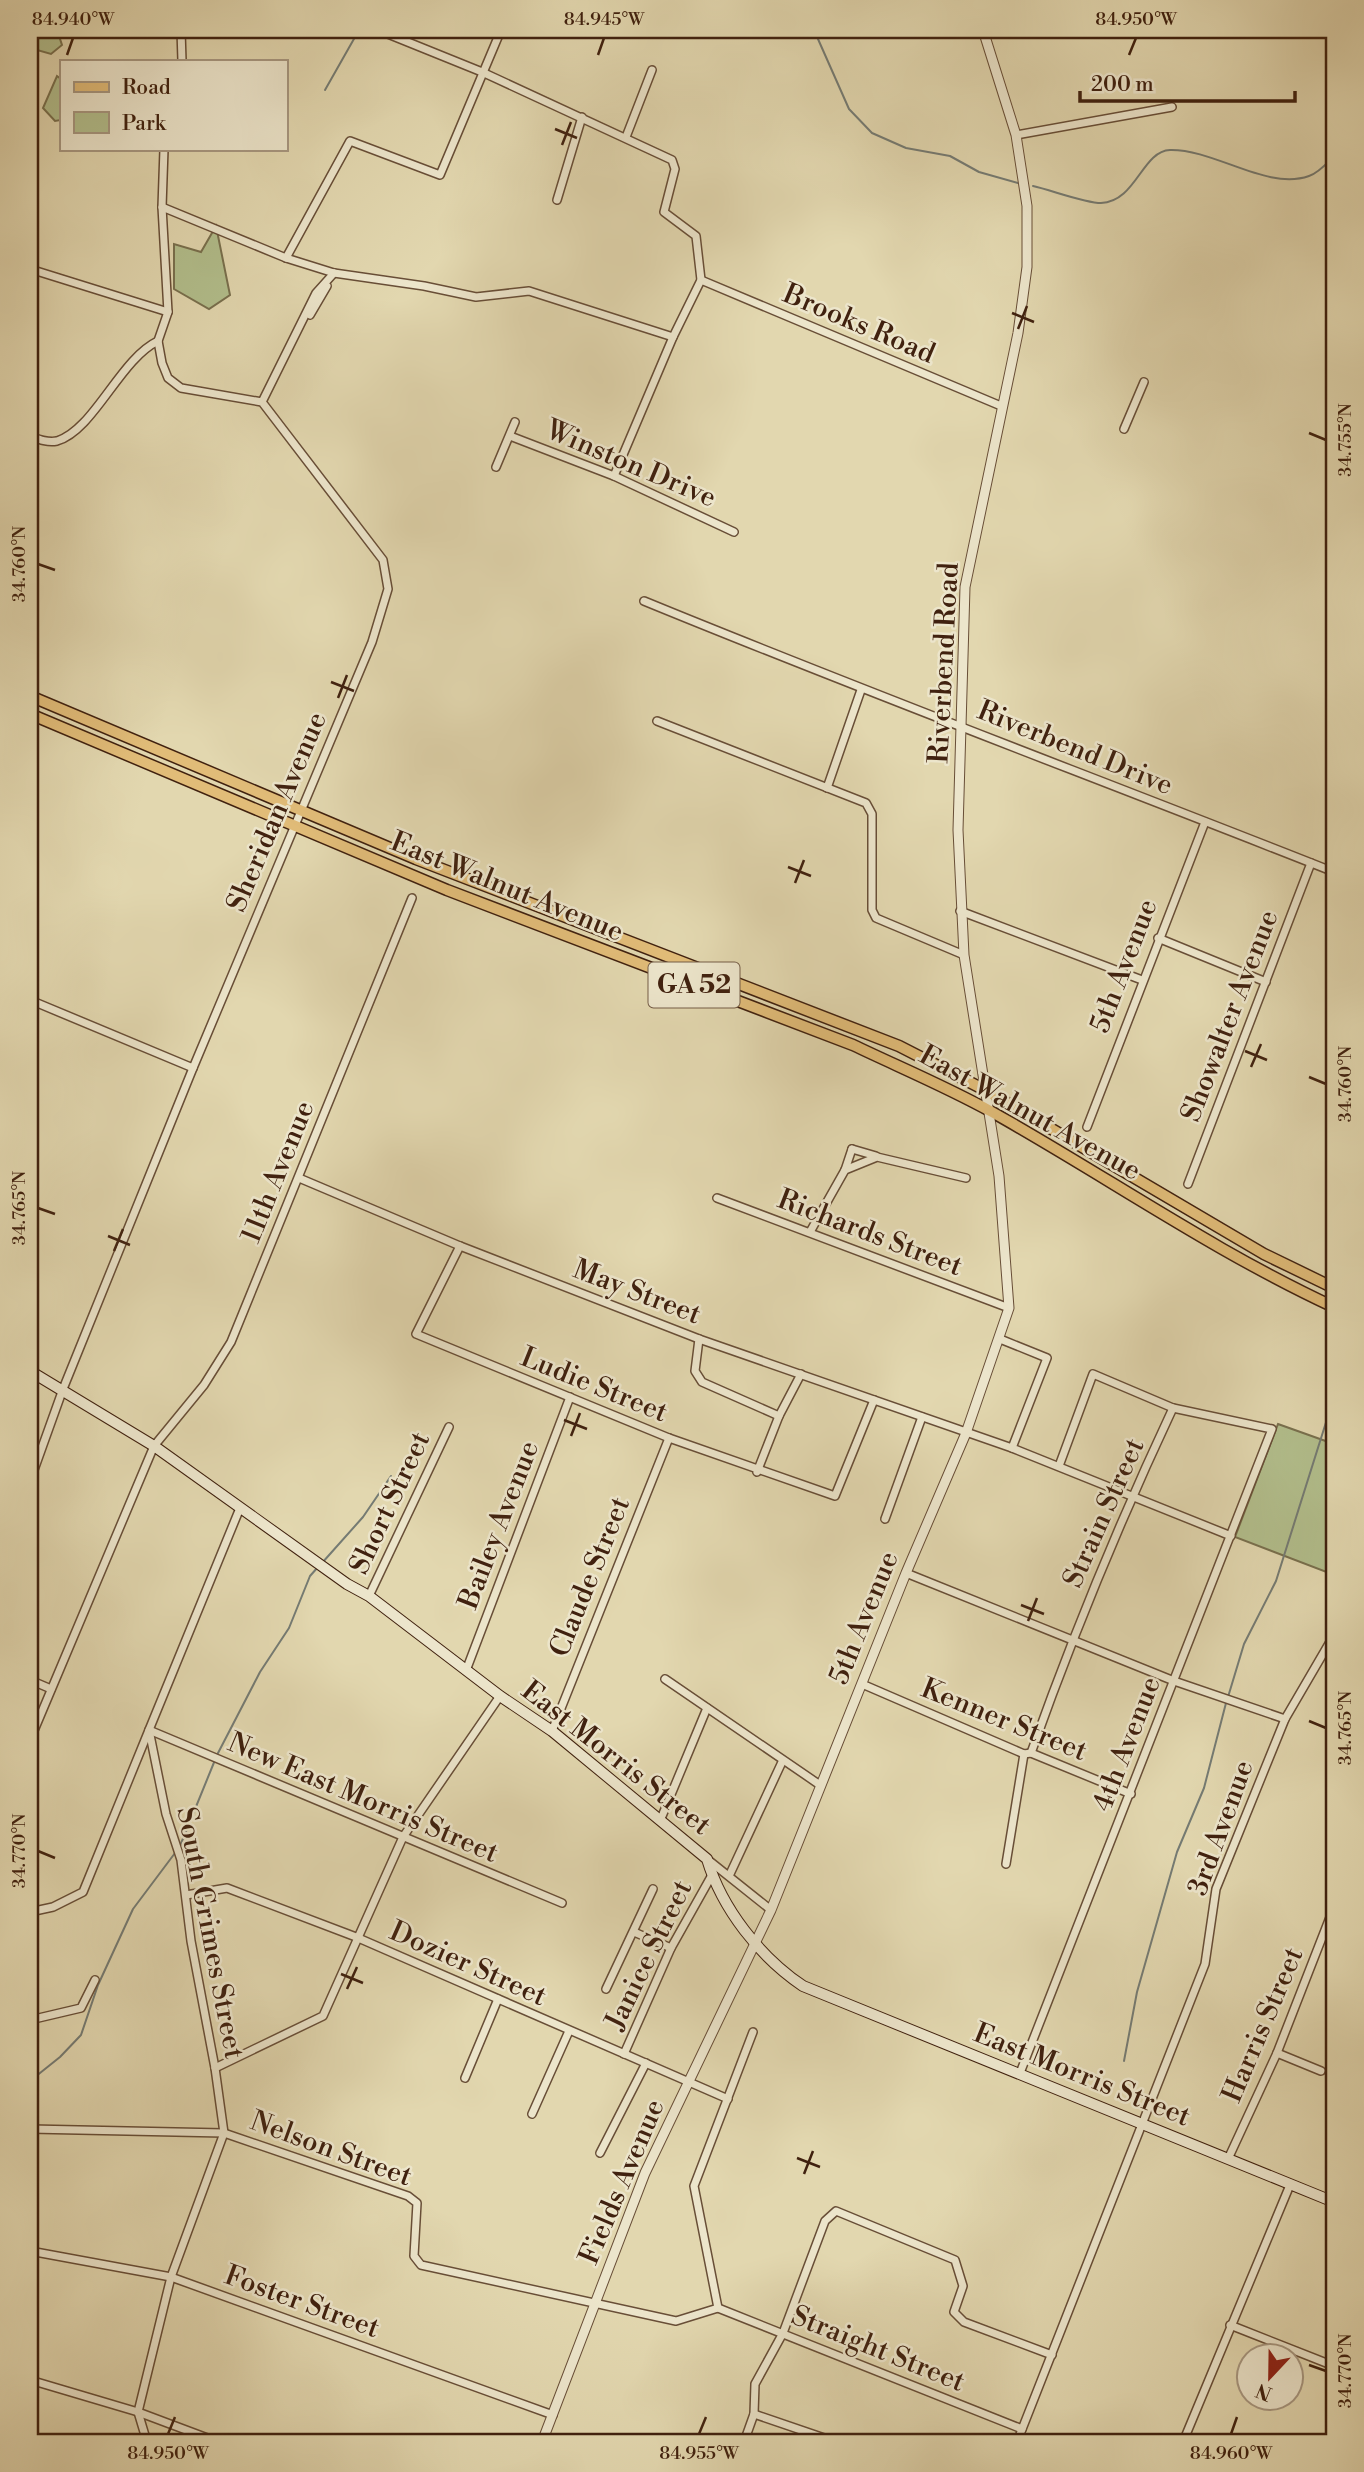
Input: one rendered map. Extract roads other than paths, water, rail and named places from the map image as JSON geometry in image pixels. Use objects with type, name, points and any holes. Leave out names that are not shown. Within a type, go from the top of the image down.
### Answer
[{"type":"main road","name":"East Walnut Avenue","points":[[30,696],[566,917],[898,1046],[987,1091],[1264,1254],[1334,1288]]},
{"type":"main road","name":"East Walnut Avenue","points":[[30,714],[559,934],[853,1045],[991,1112],[1243,1261],[1334,1307]]},
{"type":"main road","points":[[559,934],[566,917]]},
{"type":"main road","name":"East Morris Street","points":[[30,1371],[154,1446],[369,1597],[467,1668],[500,1696],[552,1731],[708,1859],[712,1875],[756,1945],[785,1974],[803,1986],[1334,2203]]},
{"type":"street","points":[[181,30],[182,60]]},
{"type":"street","points":[[378,30],[482,72],[665,154],[672,160],[675,169],[664,212],[696,236],[701,281],[673,337],[614,476]]},
{"type":"street","points":[[286,258],[349,141],[440,174],[501,30]]},
{"type":"street","name":"Riverbend Road","points":[[983,30],[1016,135],[1027,206],[1027,267],[1018,333],[965,587],[958,830],[964,955],[991,1112],[999,1176],[1009,1308]]},
{"type":"street","points":[[626,136],[652,70]]},
{"type":"street","points":[[1016,135],[1172,107]]},
{"type":"street","points":[[556,200],[583,117]]},
{"type":"street","points":[[164,150],[162,207],[168,312],[158,341],[168,378],[181,388],[262,402],[334,273]]},
{"type":"street","points":[[162,207],[286,258],[334,273],[475,298],[529,291],[673,337]]},
{"type":"street","points":[[30,269],[168,312]]},
{"type":"street","name":"Brooks Road","points":[[701,281],[1001,406]]},
{"type":"street","points":[[30,436],[46,441],[66,436],[94,410],[142,348],[158,341]]},
{"type":"street","points":[[1124,429],[1144,382]]},
{"type":"street","name":"Sheridan Avenue","points":[[30,1481],[63,1389],[193,1068],[372,642],[388,589],[383,560],[262,402]]},
{"type":"street","points":[[496,467],[515,422]]},
{"type":"street","name":"Winston Drive","points":[[510,436],[614,476],[734,532]]},
{"type":"street","name":"Riverbend Drive","points":[[644,601],[861,690],[962,726],[1022,753],[1334,872]]},
{"type":"street","points":[[827,788],[861,690]]},
{"type":"street","points":[[657,721],[827,788],[870,808],[872,910],[876,918],[964,955]]},
{"type":"street","name":"5th Avenue","points":[[1087,1127],[1205,822]]},
{"type":"street","name":"Showalter Avenue","points":[[1188,1184],[1311,863]]},
{"type":"street","name":"11th Avenue","points":[[30,1740],[154,1446],[204,1385],[231,1342],[412,898]]},
{"type":"street","points":[[960,911],[1142,980]]},
{"type":"street","points":[[1158,938],[1266,982]]},
{"type":"street","points":[[30,1000],[193,1068]]},
{"type":"street","points":[[852,1149],[966,1178]]},
{"type":"street","points":[[852,1149],[859,1164]]},
{"type":"street","points":[[810,1232],[845,1170],[852,1149]]},
{"type":"street","points":[[845,1170],[877,1157]]},
{"type":"street","name":"May Street","points":[[299,1178],[460,1246],[699,1339],[1012,1448],[1231,1536]]},
{"type":"street","name":"Richards Street","points":[[717,1198],[1009,1308]]},
{"type":"street","name":"Ludie Street","points":[[460,1246],[416,1334],[757,1472],[835,1496],[874,1400]]},
{"type":"street","name":"5th Avenue","points":[[756,1945],[906,1573],[966,1433],[1009,1308]]},
{"type":"street","points":[[699,1339],[695,1371],[702,1382],[779,1416]]},
{"type":"street","points":[[1000,1339],[1047,1358],[1012,1448]]},
{"type":"street","points":[[757,1472],[779,1416],[801,1374]]},
{"type":"street","points":[[1059,1466],[1093,1374],[1173,1408]]},
{"type":"street","name":"Bailey Avenue","points":[[467,1668],[570,1397]]},
{"type":"street","name":"4th Avenue","points":[[1020,2073],[1272,1429],[1173,1408]]},
{"type":"street","name":"Strain Street","points":[[1006,1864],[1027,1754],[1131,1497],[1173,1408]]},
{"type":"street","points":[[885,1519],[922,1417]]},
{"type":"street","name":"Short Street","points":[[369,1597],[449,1427]]},
{"type":"street","name":"Claude Street","points":[[552,1731],[668,1438]]},
{"type":"street","points":[[30,1912],[53,1907],[83,1892],[240,1508]]},
{"type":"street","points":[[906,1573],[1174,1681],[1285,1719]]},
{"type":"street","name":"3rd Avenue","points":[[1017,2442],[1205,1964],[1216,1889],[1285,1719],[1334,1635]]},
{"type":"street","points":[[665,1679],[782,1762],[820,1785]]},
{"type":"street","points":[[30,1680],[51,1689]]},
{"type":"street","name":"Kenner Street","points":[[862,1684],[1027,1754],[1131,1794]]},
{"type":"street","points":[[215,2068],[323,2015],[403,1838],[500,1696]]},
{"type":"street","points":[[660,1821],[707,1708]]},
{"type":"street","name":"New East Morris Street","points":[[149,1730],[562,1903]]},
{"type":"street","name":"South Grimes Street","points":[[149,1730],[166,1814],[181,1860],[191,1941],[215,2068],[224,2133]]},
{"type":"street","points":[[730,1874],[782,1762]]},
{"type":"street","points":[[708,1859],[730,1874],[771,1910]]},
{"type":"street","name":"Janice Street","points":[[624,2054],[671,1948],[712,1875]]},
{"type":"street","name":"Dozier Street","points":[[186,1895],[227,1888],[356,1937],[728,2099]]},
{"type":"street","points":[[606,1989],[653,1889]]},
{"type":"street","name":"Harris Street","points":[[1228,2159],[1277,2053],[1334,1906]]},
{"type":"street","points":[[634,1932],[671,1948]]},
{"type":"street","name":"Fields Avenue","points":[[541,2442],[645,2173],[756,1945]]},
{"type":"street","points":[[30,2020],[82,2008],[95,1980]]},
{"type":"street","points":[[465,2078],[498,1999]]},
{"type":"street","points":[[532,2114],[569,2031]]},
{"type":"street","points":[[596,2303],[676,2321],[718,2308],[694,2186],[753,2032]]},
{"type":"street","points":[[1277,2053],[1321,2071]]},
{"type":"street","points":[[600,2153],[646,2063]]},
{"type":"street","name":"Nelson Street","points":[[30,2129],[224,2133],[408,2196],[417,2203],[414,2256],[421,2265],[596,2303]]},
{"type":"street","points":[[147,2442],[138,2412],[171,2277],[224,2133]]},
{"type":"street","points":[[1183,2442],[1290,2185]]},
{"type":"street","points":[[744,2442],[754,2414],[755,2385],[783,2333],[825,2221],[836,2211],[954,2260],[963,2286],[954,2312],[964,2322],[1052,2355]]},
{"type":"street","name":"Foster Street","points":[[30,2251],[171,2277],[553,2415]]},
{"type":"street","name":"Straight Street","points":[[718,2308],[1022,2429]]},
{"type":"street","points":[[1230,2325],[1334,2366]]},
{"type":"street","points":[[30,2380],[138,2412],[218,2442]]},
{"type":"street","points":[[754,2414],[836,2442]]},
{"type":"waterway","points":[[325,90],[359,30]]},
{"type":"waterway","points":[[814,30],[849,109],[872,133],[906,148],[950,156],[979,172],[1018,183]]},
{"type":"waterway","points":[[1033,186],[1101,203],[1123,194],[1152,159],[1170,150],[1187,151],[1258,174],[1293,179],[1313,175],[1334,156]]},
{"type":"waterway","points":[[1228,1697],[1244,1644],[1276,1581],[1334,1397]]},
{"type":"waterway","points":[[322,1563],[363,1517],[391,1476]]},
{"type":"waterway","points":[[217,1755],[260,1672],[289,1628],[310,1576],[318,1567]]},
{"type":"waterway","points":[[1124,2061],[1137,1992],[1177,1852],[1204,1788],[1226,1703]]},
{"type":"waterway","points":[[180,1846],[215,1760]]},
{"type":"waterway","points":[[30,2081],[60,2057],[81,2035],[98,1985],[133,1909],[175,1853]]}]
